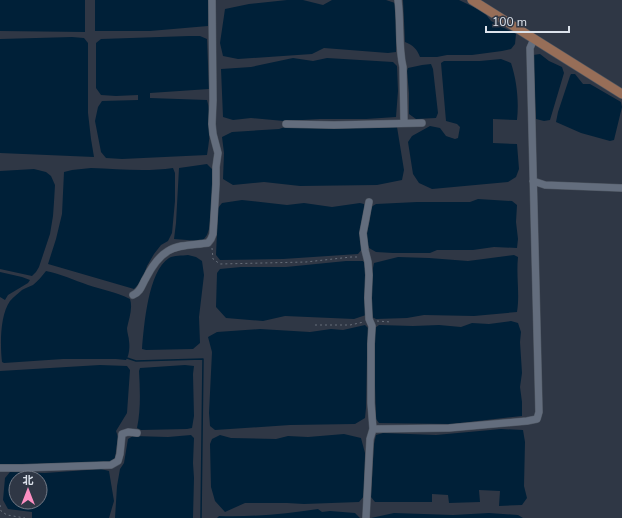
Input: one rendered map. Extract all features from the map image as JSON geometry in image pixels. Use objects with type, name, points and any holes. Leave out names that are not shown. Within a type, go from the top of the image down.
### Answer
[{"type":"main road","points":[[472,0],[622,94]]},
{"type":"lane","points":[[133,295],[140,290],[145,279],[159,258],[167,251],[184,246],[208,243],[213,234],[218,153],[212,124],[212,0]]},
{"type":"lane","points":[[398,0],[401,59],[403,67],[404,123]]},
{"type":"lane","points":[[373,429],[449,428],[537,419],[539,412],[530,48],[534,39]]},
{"type":"lane","points":[[286,124],[334,125],[422,123]]},
{"type":"lane","points":[[534,181],[545,185],[622,188]]},
{"type":"lane","points":[[366,518],[370,438],[373,429],[371,403],[372,326],[368,298],[370,275],[363,233],[369,202]]},
{"type":"lane","points":[[0,468],[111,465],[118,461],[122,434],[128,432],[137,433]]},
{"type":"path","points":[[209,241],[212,244],[213,259],[220,264],[306,262],[351,257],[367,257]]},
{"type":"path","points":[[315,326],[350,325],[370,320],[391,322]]},
{"type":"path","points":[[0,505],[1,511],[7,515],[24,518]]},
{"type":"water","points":[[0,0],[85,0],[85,32],[0,31]]},
{"type":"water","points":[[95,0],[209,0],[208,26],[150,31],[95,31]]},
{"type":"water","points":[[303,0],[323,5],[332,0],[386,0],[395,3],[397,28],[396,52],[388,53],[324,48],[312,54],[238,59],[223,56],[220,43],[225,9],[249,4]]},
{"type":"water","points":[[403,0],[459,0],[484,12],[491,21],[516,34],[515,44],[511,49],[502,51],[472,55],[420,57],[418,52],[410,44],[405,42]]},
{"type":"water","points":[[200,36],[207,39],[209,89],[150,93],[150,98],[207,100],[210,113],[210,127],[207,155],[122,159],[106,158],[101,152],[95,121],[98,107],[102,101],[138,100],[138,95],[101,95],[96,88],[96,43],[101,39]]},
{"type":"water","points":[[84,38],[88,43],[88,113],[94,157],[0,153],[0,39]]},
{"type":"water","points":[[540,54],[549,61],[562,67],[564,73],[550,120],[544,121],[536,119],[533,55]]},
{"type":"water","points":[[293,58],[313,61],[327,58],[393,62],[397,66],[398,91],[396,117],[284,121],[251,118],[233,120],[223,117],[221,69],[251,67]]},
{"type":"water","points":[[501,59],[511,63],[515,77],[518,106],[517,120],[493,119],[493,143],[517,144],[519,169],[516,177],[508,182],[432,189],[419,183],[413,174],[408,142],[412,136],[430,126],[440,128],[446,136],[455,139],[458,138],[460,127],[457,124],[446,121],[441,63],[444,61],[480,61]]},
{"type":"water","points":[[431,64],[433,69],[438,113],[436,118],[416,119],[409,114],[407,71],[408,68]]},
{"type":"water","points":[[571,74],[575,74],[583,84],[590,84],[621,102],[622,107],[614,140],[610,141],[581,133],[556,122]]},
{"type":"water","points":[[285,127],[397,127],[404,170],[402,180],[377,185],[300,186],[264,182],[233,185],[223,179],[224,153],[222,137],[232,132],[279,129]]},
{"type":"water","points":[[207,164],[213,170],[213,176],[211,213],[207,235],[200,241],[174,239],[179,168]]},
{"type":"water","points":[[91,168],[142,170],[173,168],[175,173],[175,201],[172,233],[168,241],[161,245],[154,254],[147,266],[143,278],[134,289],[48,264],[62,214],[64,172]]},
{"type":"water","points":[[34,169],[46,172],[51,176],[55,185],[50,234],[39,267],[32,276],[0,269],[0,171]]},
{"type":"water","points":[[478,199],[512,201],[517,205],[517,248],[494,247],[473,250],[437,250],[430,253],[393,253],[376,252],[369,248],[366,238],[371,207],[376,204],[470,202]]},
{"type":"water","points":[[242,200],[287,205],[304,203],[332,207],[360,203],[364,204],[362,249],[358,254],[283,259],[220,260],[216,255],[218,208],[222,203]]},
{"type":"water","points":[[188,255],[196,257],[202,261],[204,275],[199,317],[200,343],[193,349],[142,349],[148,300],[156,274],[169,258]]},
{"type":"water","points":[[514,255],[518,257],[517,312],[474,316],[424,315],[407,318],[376,319],[372,317],[372,273],[374,263],[398,257],[468,261]]},
{"type":"water","points":[[346,261],[363,261],[367,265],[365,286],[366,315],[354,319],[285,316],[263,321],[226,318],[216,307],[217,273],[220,269],[241,267],[286,267]]},
{"type":"water","points":[[46,271],[130,299],[131,310],[127,328],[129,349],[126,360],[63,359],[2,362],[2,330],[4,314],[7,307],[13,298],[22,290],[33,285]]},
{"type":"water","points":[[0,272],[30,280],[28,283],[8,295],[5,300],[0,297]]},
{"type":"water","points":[[511,321],[518,323],[521,332],[520,342],[522,373],[520,387],[522,416],[452,424],[379,423],[376,419],[374,351],[375,328],[379,325],[439,325],[461,327],[472,323],[489,324]]},
{"type":"water","points":[[365,325],[369,329],[365,418],[355,424],[290,425],[215,430],[210,426],[209,413],[212,352],[208,337],[217,332],[260,329],[310,332],[331,329],[343,330]]},
{"type":"water","points":[[100,365],[127,366],[130,370],[127,413],[116,431],[118,437],[115,458],[110,462],[0,464],[0,371]]},
{"type":"water","points":[[185,365],[194,366],[194,416],[192,428],[141,430],[137,428],[140,407],[140,368]]},
{"type":"water","points":[[501,429],[523,430],[525,442],[524,486],[527,498],[522,505],[499,506],[500,491],[479,490],[480,502],[449,503],[448,495],[432,494],[432,502],[375,502],[371,497],[374,444],[376,435],[383,433],[436,435]]},
{"type":"water","points":[[344,434],[361,438],[365,453],[364,496],[359,502],[304,504],[245,503],[225,512],[215,501],[211,487],[210,444],[212,439],[220,435],[231,438],[276,439],[288,436],[308,437]]},
{"type":"water","points":[[191,435],[194,438],[193,518],[115,518],[117,486],[120,469],[124,463],[128,439],[133,436],[168,437]]},
{"type":"water","points":[[101,469],[109,471],[114,501],[109,518],[32,518],[32,512],[16,510],[48,510],[48,473]]},
{"type":"water","points":[[8,474],[8,509],[3,500],[5,478]]},
{"type":"water","points":[[318,509],[322,512],[330,511],[355,513],[360,518],[217,518],[219,516],[269,515]]},
{"type":"water","points":[[394,513],[453,515],[489,513],[518,515],[523,518],[371,518]]},
{"type":"waterway","points":[[127,358],[136,361],[203,359],[201,518]]}]
